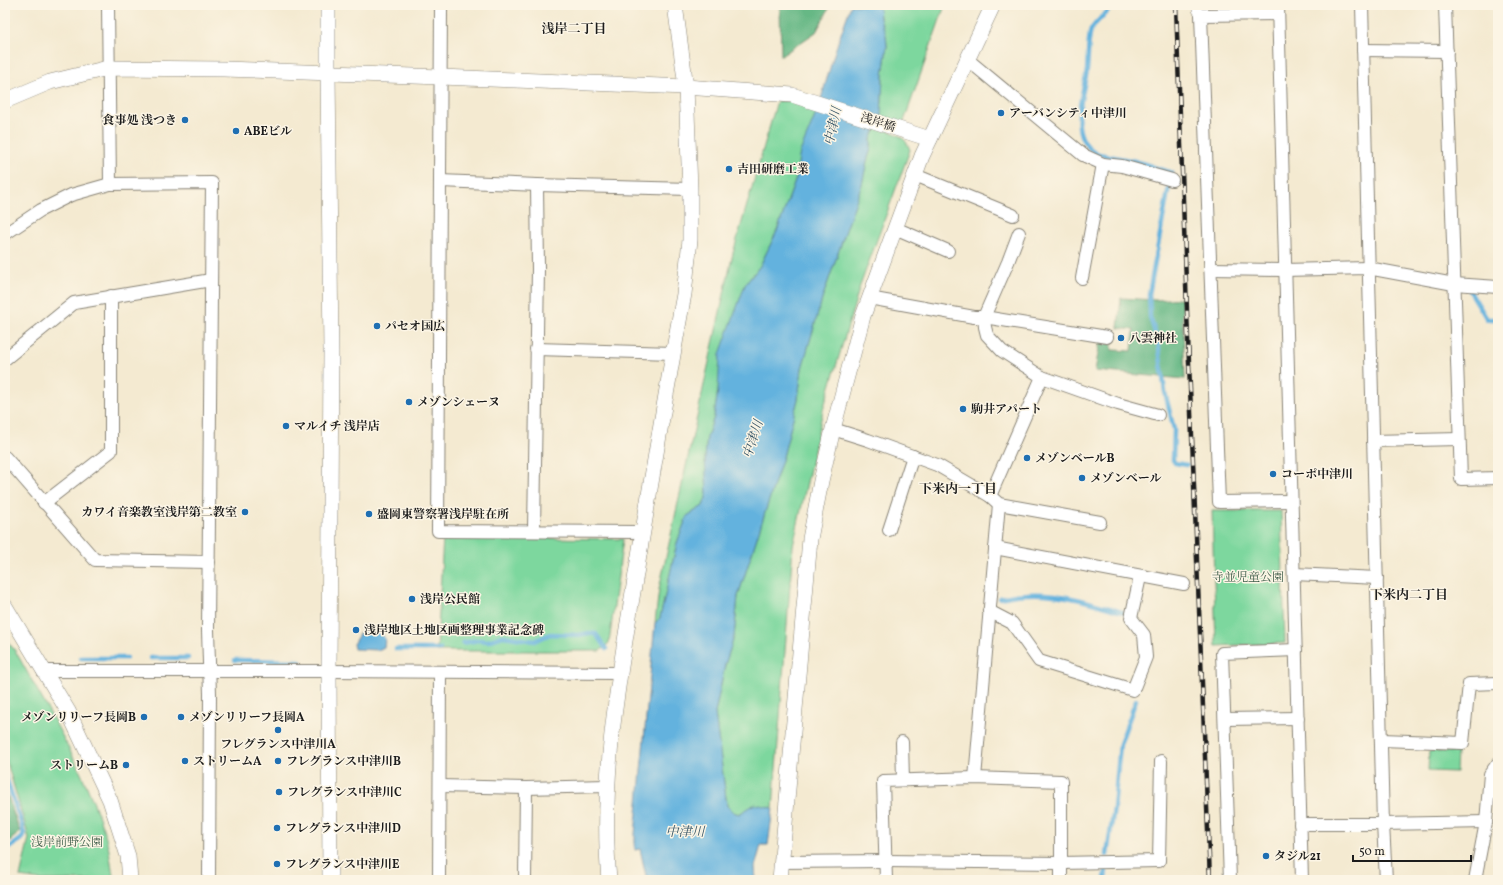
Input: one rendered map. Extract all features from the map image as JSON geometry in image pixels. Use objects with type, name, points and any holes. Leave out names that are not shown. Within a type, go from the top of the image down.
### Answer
[{"type":"street","points":[[108,5],[110,184]]},
{"type":"street","points":[[328,5],[331,352],[329,671],[330,880]]},
{"type":"street","points":[[441,5],[438,531],[643,532]]},
{"type":"street","points":[[609,880],[608,786],[620,673],[684,294],[690,240],[690,189],[686,87],[675,5]]},
{"type":"street","points":[[780,880],[810,539],[833,429],[863,316],[915,176],[923,137],[968,60],[993,5]]},
{"type":"street","points":[[1362,5],[1383,824],[1386,880]]},
{"type":"street","points":[[1445,5],[1461,479],[1498,478]]},
{"type":"street","points":[[1291,500],[1219,502],[1199,10],[1278,9],[1302,880]]},
{"type":"street","points":[[1363,50],[1447,51]]},
{"type":"street","points":[[968,60],[1083,155],[1103,164],[1122,166],[1172,180]]},
{"type":"street","name":"浅岸橋","points":[[5,100],[50,82],[108,68],[224,69],[440,77],[686,87],[792,94],[923,137]]},
{"type":"street","points":[[1082,278],[1103,164]]},
{"type":"street","points":[[915,176],[1013,215]]},
{"type":"street","points":[[440,181],[690,189]]},
{"type":"street","points":[[5,234],[41,210],[71,196],[110,184],[212,183],[208,562],[208,672],[210,694],[209,880]]},
{"type":"street","points":[[534,532],[538,269],[537,185]]},
{"type":"street","points":[[895,228],[948,251]]},
{"type":"street","points":[[1019,234],[984,317],[987,335],[1002,351],[1042,377],[1118,404],[1158,414]]},
{"type":"street","points":[[1210,269],[1284,270],[1368,268],[1454,284],[1498,287]]},
{"type":"street","points":[[5,359],[74,304],[111,296],[211,280]]},
{"type":"street","points":[[44,503],[111,451],[111,296]]},
{"type":"street","points":[[870,298],[974,318],[984,317],[1107,337]]},
{"type":"street","points":[[536,349],[673,353]]},
{"type":"street","points":[[975,778],[995,548],[994,500],[1042,377]]},
{"type":"street","points":[[833,429],[937,465],[994,500],[1100,522]]},
{"type":"street","points":[[1373,441],[1459,439]]},
{"type":"street","points":[[889,530],[913,456]]},
{"type":"street","points":[[5,457],[95,560],[208,562]]},
{"type":"street","points":[[995,548],[1140,577],[1184,584]]},
{"type":"street","points":[[1294,574],[1377,578]]},
{"type":"street","points":[[989,611],[1012,623],[1039,661],[1133,690],[1146,657],[1144,634],[1131,618],[1140,577]]},
{"type":"street","points":[[5,606],[68,711],[110,800],[128,856],[130,880]]},
{"type":"street","points":[[1230,880],[1222,653],[1296,650]]},
{"type":"street","points":[[44,671],[620,673]]},
{"type":"street","points":[[439,880],[440,672]]},
{"type":"street","points":[[1382,740],[1463,743],[1469,684],[1498,683]]},
{"type":"street","points":[[1224,719],[1298,718]]},
{"type":"street","points":[[902,742],[903,780]]},
{"type":"street","points":[[781,862],[886,861],[1061,863],[1159,861],[1161,761]]},
{"type":"street","points":[[1475,880],[1490,818],[1490,774],[1498,763]]},
{"type":"street","points":[[886,880],[883,780],[975,778],[1061,781],[1061,880]]},
{"type":"street","points":[[440,786],[526,788],[608,786]]},
{"type":"street","points":[[525,880],[526,788]]},
{"type":"street","points":[[1300,824],[1383,824],[1490,818]]},
{"type":"green space","points":[[780,5],[831,5],[816,32],[781,56]]},
{"type":"green space","points":[[879,5],[945,5],[903,124],[881,117],[883,76],[887,46],[886,35],[880,19]]},
{"type":"green space","points":[[777,101],[794,101],[818,109],[802,148],[798,173],[777,231],[760,266],[745,285],[718,390],[714,417],[707,437],[705,458],[707,495],[703,506],[687,516],[677,543],[660,618],[655,623],[659,589],[733,253]]},
{"type":"green space","points":[[877,127],[897,134],[905,140],[910,150],[860,286],[823,410],[793,546],[773,808],[755,805],[739,814],[733,812],[727,806],[715,713],[725,665],[734,637],[738,596],[783,457],[798,399],[802,368],[823,296],[862,184],[871,149],[871,139]]},
{"type":"green space","points":[[1121,298],[1156,300],[1182,298],[1185,379],[1095,371],[1100,342],[1112,344],[1112,350],[1132,351],[1134,330],[1118,328]]},
{"type":"green space","name":"寺並児童公園","points":[[1212,511],[1281,511],[1285,643],[1216,646]]},
{"type":"green space","points":[[443,537],[623,539],[609,643],[600,651],[437,651]]},
{"type":"green space","name":"浅岸前野公園","points":[[5,638],[16,652],[54,720],[88,790],[98,814],[109,848],[114,880],[39,880],[20,877],[29,838],[5,756]]},
{"type":"green space","points":[[1429,751],[1457,752],[1456,772],[1428,771]]},
{"type":"green space","points":[[5,788],[20,832],[5,845]]},
{"type":"water","name":"中津川","points":[[851,5],[879,5],[880,19],[886,35],[887,46],[883,76],[881,116],[871,139],[871,149],[862,184],[823,296],[802,368],[798,399],[783,457],[738,596],[734,637],[725,665],[715,713],[727,806],[733,812],[739,814],[755,804],[773,808],[768,845],[761,845],[755,867],[756,880],[647,880],[640,849],[635,850],[635,834],[655,623],[660,618],[677,543],[687,516],[703,506],[707,495],[705,458],[707,437],[714,417],[718,390],[720,354],[745,285],[760,266],[777,231],[798,173],[800,152],[818,109],[835,51]]},
{"type":"water","points":[[361,631],[374,632],[383,636],[385,639],[384,647],[378,650],[354,649],[353,644]]},
{"type":"waterway","points":[[1114,5],[1095,24],[1090,33],[1087,70],[1079,116],[1079,128],[1082,138],[1089,147],[1099,154],[1135,161],[1172,173]]},
{"type":"waterway","points":[[1169,186],[1149,294],[1150,317],[1158,342],[1165,392],[1174,430],[1173,460],[1175,463],[1187,465]]},
{"type":"waterway","points":[[1470,291],[1487,319],[1498,319]]},
{"type":"waterway","points":[[1000,598],[1024,594],[1064,596],[1125,613]]},
{"type":"waterway","points":[[463,643],[478,640],[488,641],[503,636],[535,641],[550,634],[579,635],[589,633],[596,634],[606,649]]},
{"type":"waterway","points":[[396,649],[440,649]]},
{"type":"waterway","points":[[81,658],[127,658]]},
{"type":"waterway","points":[[151,658],[188,658]]},
{"type":"waterway","points":[[235,660],[300,661]]},
{"type":"waterway","points":[[1107,855],[1114,808],[1120,744],[1136,700]]},
{"type":"waterway","points":[[5,775],[24,835],[5,851]]},
{"type":"waterway","points":[[1105,880],[1106,870]]},
{"type":"railway","points":[[1176,5],[1210,880]]},
{"type":"place","name":"アーバンシティ中津川","points":[[1001,113]]},
{"type":"place","name":"食事処 浅つき","points":[[185,120]]},
{"type":"place","name":"ABEビル","points":[[236,131]]},
{"type":"place","name":"吉田研磨工業","points":[[729,169]]},
{"type":"place","name":"パセオ国広","points":[[377,326]]},
{"type":"place","name":"八雲神社","points":[[1121,338]]},
{"type":"place","name":"メゾンシェーヌ","points":[[409,402]]},
{"type":"place","name":"駒井アパート","points":[[963,409]]},
{"type":"place","name":"マルイチ 浅岸店","points":[[286,426]]},
{"type":"place","name":"メゾンベールB","points":[[1027,458]]},
{"type":"place","name":"コーポ中津川","points":[[1273,474]]},
{"type":"place","name":"メゾンベール","points":[[1082,478]]},
{"type":"place","name":"カワイ音楽教室浅岸第二教室","points":[[245,512]]},
{"type":"place","name":"盛岡東警察署浅岸駐在所","points":[[369,514]]},
{"type":"place","name":"浅岸公民館","points":[[412,599]]},
{"type":"place","name":"浅岸地区土地区画整理事業記念碑","points":[[356,630]]},
{"type":"place","name":"メゾンリリーフ長岡B","points":[[144,717]]},
{"type":"place","name":"メゾンリリーフ長岡A","points":[[181,717]]},
{"type":"place","name":"フレグランス中津川A","points":[[278,730]]},
{"type":"place","name":"ストリームA","points":[[185,761]]},
{"type":"place","name":"フレグランス中津川B","points":[[278,761]]},
{"type":"place","name":"ストリームB","points":[[126,765]]},
{"type":"place","name":"フレグランス中津川C","points":[[279,792]]},
{"type":"place","name":"フレグランス中津川D","points":[[277,828]]},
{"type":"place","name":"タジル21","points":[[1266,856]]},
{"type":"place","name":"フレグランス中津川E","points":[[277,864]]},
{"type":"district","name":"浅岸二丁目","points":[[574,28]]},
{"type":"district","name":"下米内一丁目","points":[[958,488]]},
{"type":"district","name":"下米内二丁目","points":[[1409,594]]}]
